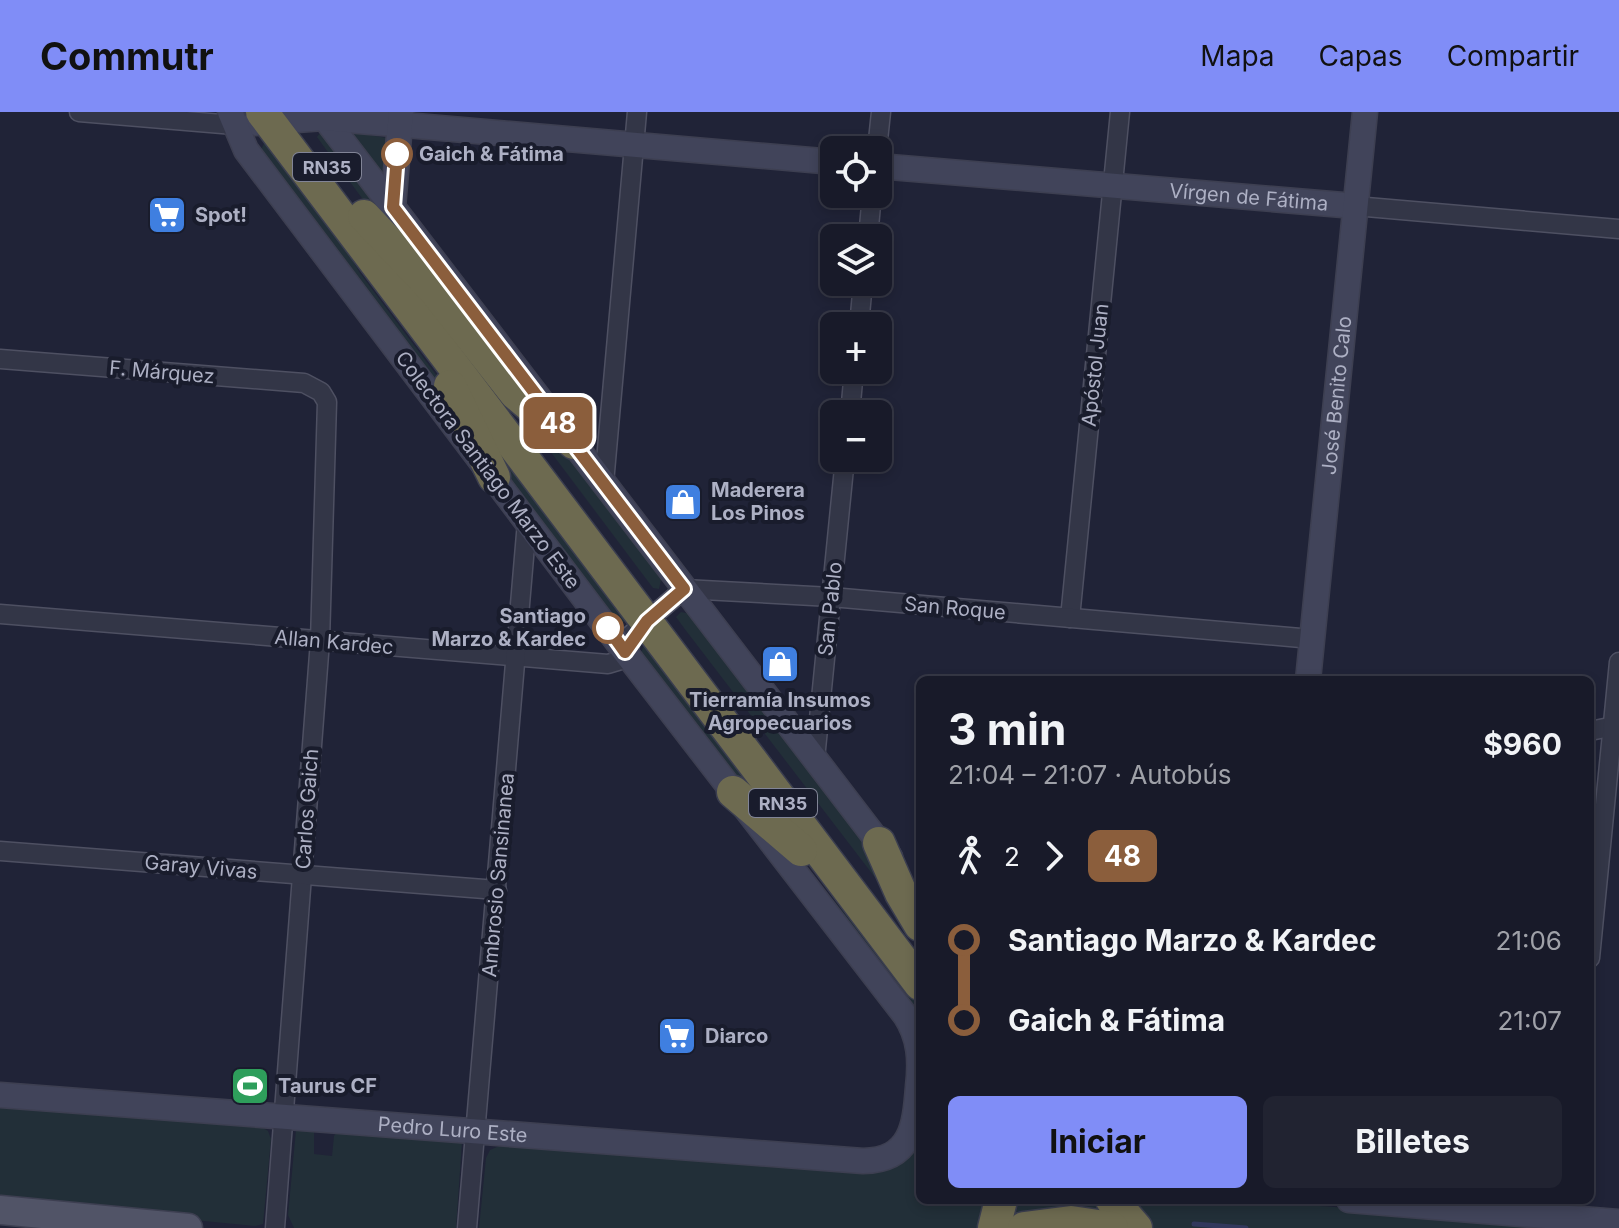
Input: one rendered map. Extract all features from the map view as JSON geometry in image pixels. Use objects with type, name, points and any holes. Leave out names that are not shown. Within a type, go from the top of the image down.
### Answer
[{"type":"highway","name":"RN35","points":[[277,116],[328,199],[664,606],[916,978]]},
{"type":"highway","name":"RN35","points":[[277,116],[378,212],[916,948]]},
{"type":"highway","points":[[328,199],[361,262],[455,393],[494,477]]},
{"type":"highway","points":[[378,212],[515,393],[574,443]]},
{"type":"highway","points":[[733,792],[798,846],[887,959],[916,989]]},
{"type":"highway","points":[[879,843],[916,918]]},
{"type":"highway","points":[[994,1228],[1000,1204]]},
{"type":"highway","points":[[1115,1204],[1136,1228]]},
{"type":"highway","points":[[1024,1228],[1071,1222],[1112,1228]]},
{"type":"main road","points":[[0,1210],[188,1228]]},
{"type":"street","points":[[79,112],[400,118],[634,145],[820,161]]},
{"type":"street","points":[[604,483],[637,112]]},
{"type":"street","points":[[878,136],[881,112]]},
{"type":"street","name":"Apóstol Juan","points":[[1070,618],[1120,112]]},
{"type":"street","name":"José Benito Calo","points":[[1308,676],[1365,112]]},
{"type":"street","name":"Colectora Santiago Marzo Este","points":[[277,116],[246,150],[914,1030],[916,1040]]},
{"type":"street","points":[[378,212],[400,118]]},
{"type":"street","name":"Vírgen de Fátima","points":[[892,167],[1619,229]]},
{"type":"street","name":"F. Márquez","points":[[0,359],[304,383],[321,392]]},
{"type":"street","name":"Carlos Gaich","points":[[275,1228],[320,641],[328,415],[327,402],[321,392]]},
{"type":"street","points":[[574,443],[604,483],[664,606],[815,759],[916,891]]},
{"type":"street","name":"San Pablo","points":[[815,759],[844,472]]},
{"type":"street","name":"Ambrosio Sansinanea","points":[[467,1228],[527,522]]},
{"type":"street","name":"San Roque","points":[[664,606],[831,597],[1312,639]]},
{"type":"street","points":[[622,648],[664,606]]},
{"type":"street","name":"Allan Kardec","points":[[0,614],[608,664],[618,661],[622,648]]},
{"type":"street","points":[[1594,922],[1616,726],[1619,662]]},
{"type":"street","points":[[1594,730],[1616,726]]},
{"type":"street","name":"Garay Vivas","points":[[0,851],[497,890]]},
{"type":"street","name":"Pedro Luro Este","points":[[0,1095],[863,1161],[885,1157],[901,1148]]},
{"type":"street","name":"Colectora Santiago Marzo Este","points":[[901,1148],[912,1132],[916,1117]]},
{"type":"street","points":[[1407,1204],[1565,1215],[1619,1222]]},
{"type":"shaded area","points":[[320,133],[328,136],[520,385],[367,205],[317,137]]},
{"type":"shaded area","points":[[349,133],[387,138],[385,179]]},
{"type":"shaded area","points":[[267,137],[319,203],[360,273],[443,384],[461,414],[262,157],[261,150]]},
{"type":"shaded area","points":[[508,395],[561,445],[662,575],[659,589],[653,588]]},
{"type":"shaded area","points":[[469,405],[630,620],[613,620],[503,476]]},
{"type":"shaded area","points":[[681,612],[691,614],[860,835],[906,918],[684,628],[676,617]]},
{"type":"shaded area","points":[[646,641],[790,828],[736,782],[640,655]]},
{"type":"shaded area","points":[[784,840],[916,1000],[916,1018]]},
{"type":"shaded area","points":[[0,1104],[260,1126],[268,1131],[271,1139],[263,1224],[255,1226],[0,1201]]},
{"type":"shaded area","points":[[296,1130],[314,1131],[314,1154],[332,1156],[337,1132],[462,1142],[456,1228],[294,1228],[288,1215]]},
{"type":"shaded area","points":[[916,1135],[916,1204],[989,1204],[981,1228],[479,1228],[486,1158],[490,1150],[499,1146],[855,1172]]},
{"type":"shaded area","points":[[1010,1204],[1102,1204],[1107,1212],[1057,1208],[1009,1220]]},
{"type":"shaded area","points":[[1128,1204],[1293,1204],[1537,1221],[1550,1228],[1152,1228]]},
{"type":"waterway","points":[[1194,1224],[1246,1228]]},
{"type":"bus line","name":"48","points":[[397,154],[393,207],[684,589],[647,621],[625,652],[608,628]]},
{"type":"place","name":"Gaich & Fátima","points":[[397,154]]},
{"type":"place","name":"Spot!","points":[[167,215]]},
{"type":"place","name":"Maderera Los Pinos","points":[[683,502]]},
{"type":"place","name":"Santiago Marzo & Kardec","points":[[608,628]]},
{"type":"place","name":"Tierramía Insumos Agropecuarios","points":[[780,664]]},
{"type":"place","name":"Diarco","points":[[677,1036]]},
{"type":"place","name":"Taurus CF","points":[[250,1086]]}]
